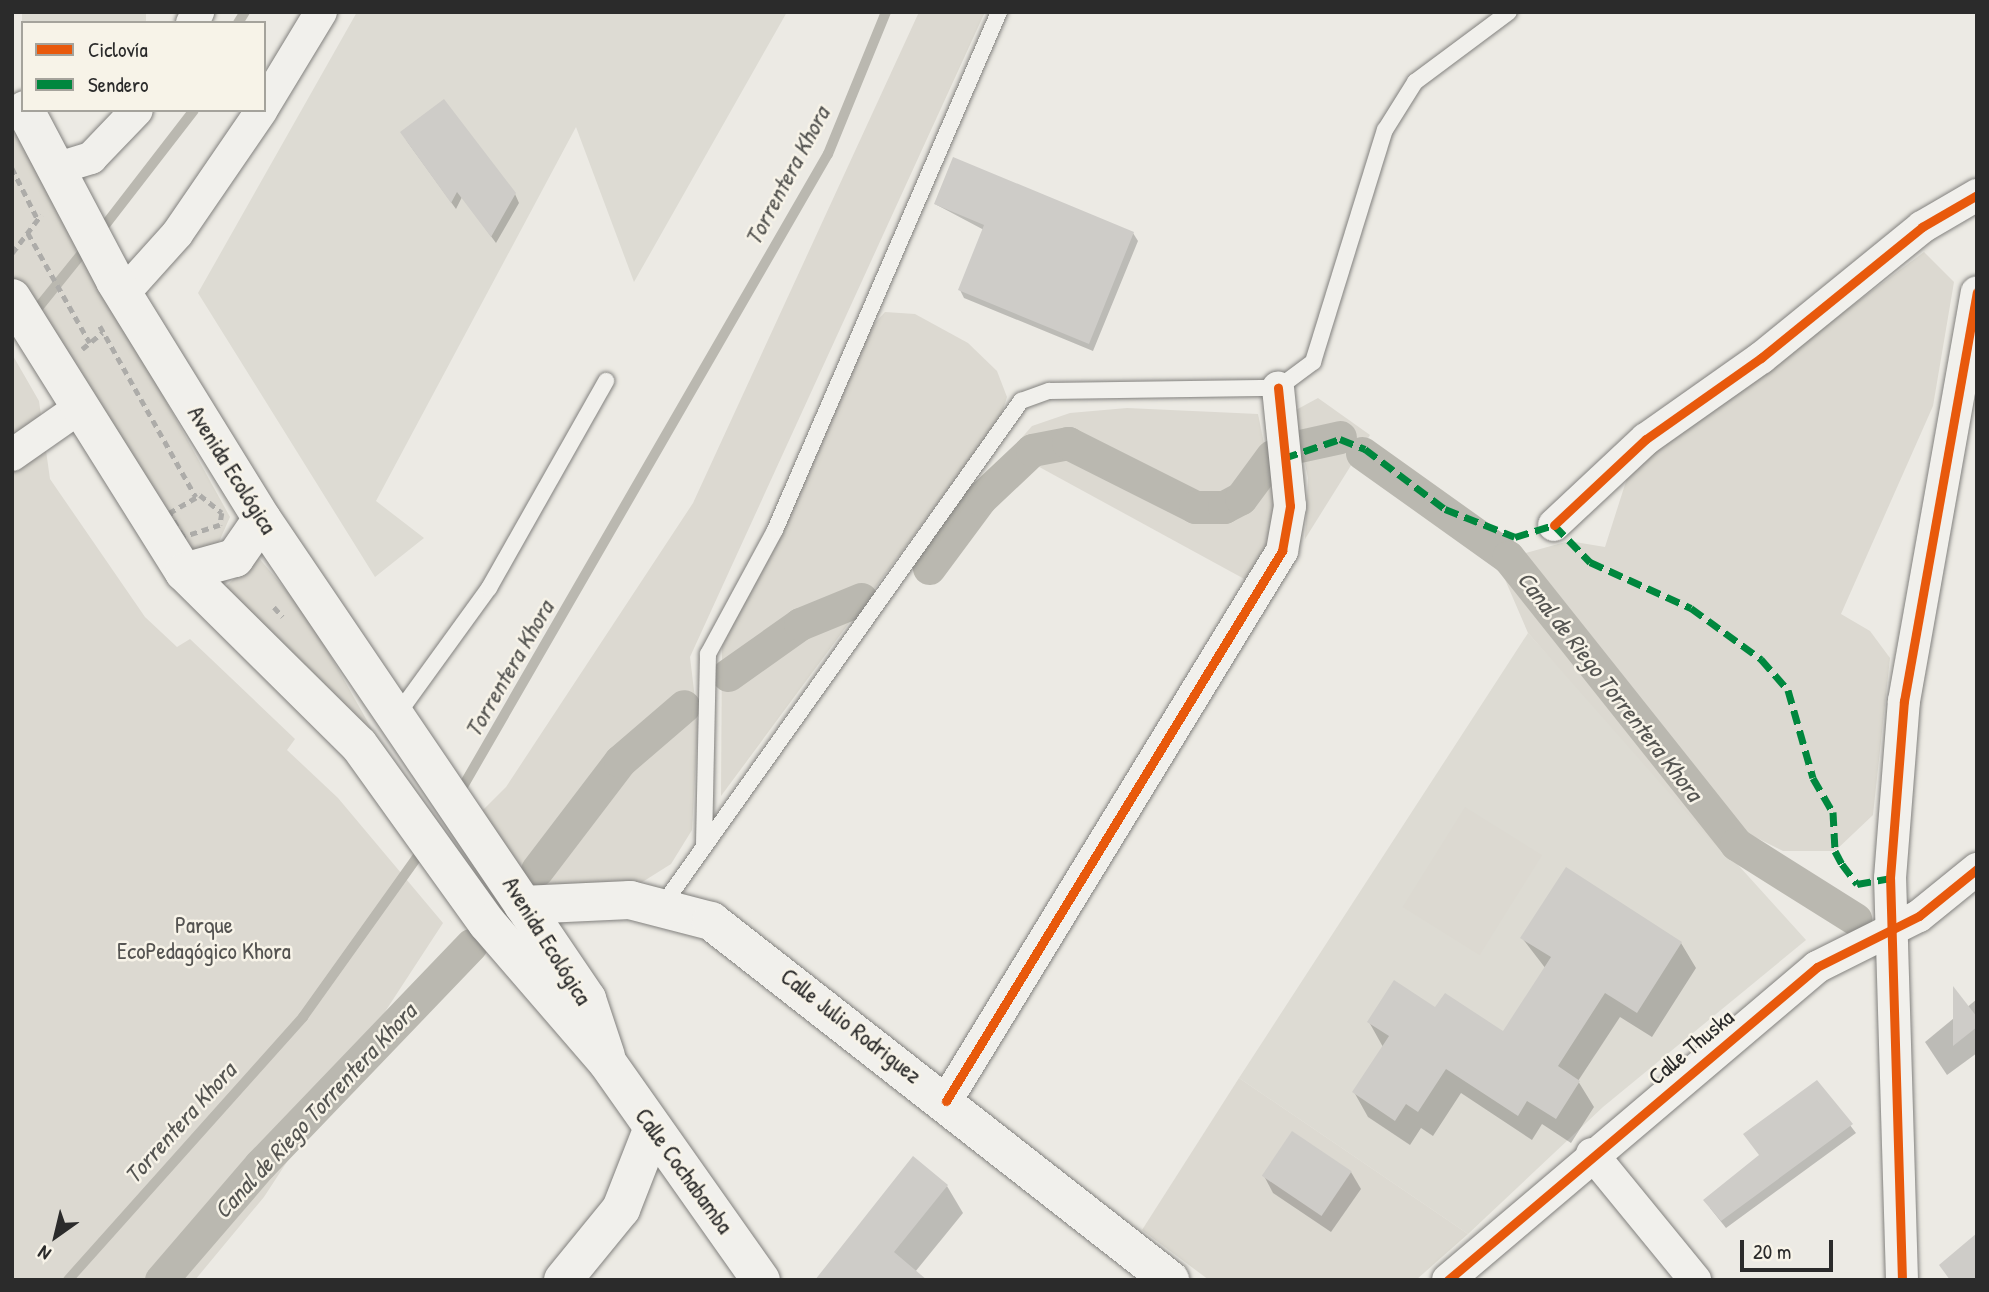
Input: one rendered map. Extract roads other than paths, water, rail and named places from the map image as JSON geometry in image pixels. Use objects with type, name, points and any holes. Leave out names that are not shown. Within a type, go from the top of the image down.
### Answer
[{"type":"main road","name":"Avenida Ecológica","points":[[12,86],[21,102]]},
{"type":"main road","name":"Avenida Ecológica","points":[[26,112],[56,190],[112,298],[405,731],[474,827],[587,999],[607,1062]]},
{"type":"main road","name":"Avenida Ecológica","points":[[14,281],[63,358],[79,408],[184,572],[331,713],[391,788],[565,1020],[607,1062]]},
{"type":"main road","points":[[184,572],[235,558],[262,519]]},
{"type":"main road","name":"Calle Julio Rodriguez","points":[[456,878],[523,905],[630,900],[662,906],[711,921],[946,1101],[1170,1280]]},
{"type":"main road","name":"Calle Cochabamba","points":[[607,1062],[652,1130],[761,1280]]},
{"type":"main road","points":[[563,1280],[621,1209],[652,1130]]},
{"type":"street","points":[[266,103],[321,12]]},
{"type":"street","points":[[56,190],[135,112]]},
{"type":"street","points":[[112,298],[177,234],[260,112]]},
{"type":"street","points":[[1554,525],[1646,439],[1761,358],[1922,227],[1977,195]]},
{"type":"street","points":[[1902,1280],[1888,930],[1904,701],[1977,292]]},
{"type":"street","points":[[946,1101],[1282,551],[1290,506],[1278,388]]},
{"type":"street","points":[[12,455],[79,408]]},
{"type":"street","name":"Calle Thuska","points":[[1448,1280],[1592,1154],[1817,967],[1919,916],[1977,869]]},
{"type":"street","points":[[1592,1154],[1695,1280]]},
{"type":"lane","points":[[704,844],[708,654],[775,530],[999,12]]},
{"type":"lane","points":[[662,906],[1021,401],[1049,391],[1278,388],[1313,362],[1324,337],[1385,130],[1415,82],[1509,12]]},
{"type":"lane","points":[[405,731],[489,589],[606,381]]},
{"type":"waterway","points":[[239,21],[245,12]]},
{"type":"waterway","name":"Torrentera Khora","points":[[458,795],[828,154],[886,12]]},
{"type":"waterway","points":[[99,233],[192,112]]},
{"type":"waterway","points":[[33,314],[87,247]]},
{"type":"waterway","name":"Canal de Riego Torrentera Khora","points":[[1295,447],[1340,437]]},
{"type":"waterway","name":"Canal de Riego Torrentera Khora","points":[[929,568],[980,499],[1032,450],[1068,443],[1195,507],[1224,507],[1241,498],[1272,456]]},
{"type":"waterway","name":"Canal de Riego Torrentera Khora","points":[[1362,453],[1508,557],[1736,844],[1855,919]]},
{"type":"waterway","name":"Canal de Riego Torrentera Khora","points":[[728,675],[800,624],[861,599]]},
{"type":"waterway","name":"Canal de Riego Torrentera Khora","points":[[537,870],[620,761],[684,706]]},
{"type":"waterway","name":"Torrentera Khora","points":[[68,1280],[303,1017],[423,849]]},
{"type":"waterway","name":"Canal de Riego Torrentera Khora","points":[[161,1280],[260,1165],[471,945]]},
{"type":"park label","name":"Parque EcoPedagógico Khora","points":[[204,938]]}]
